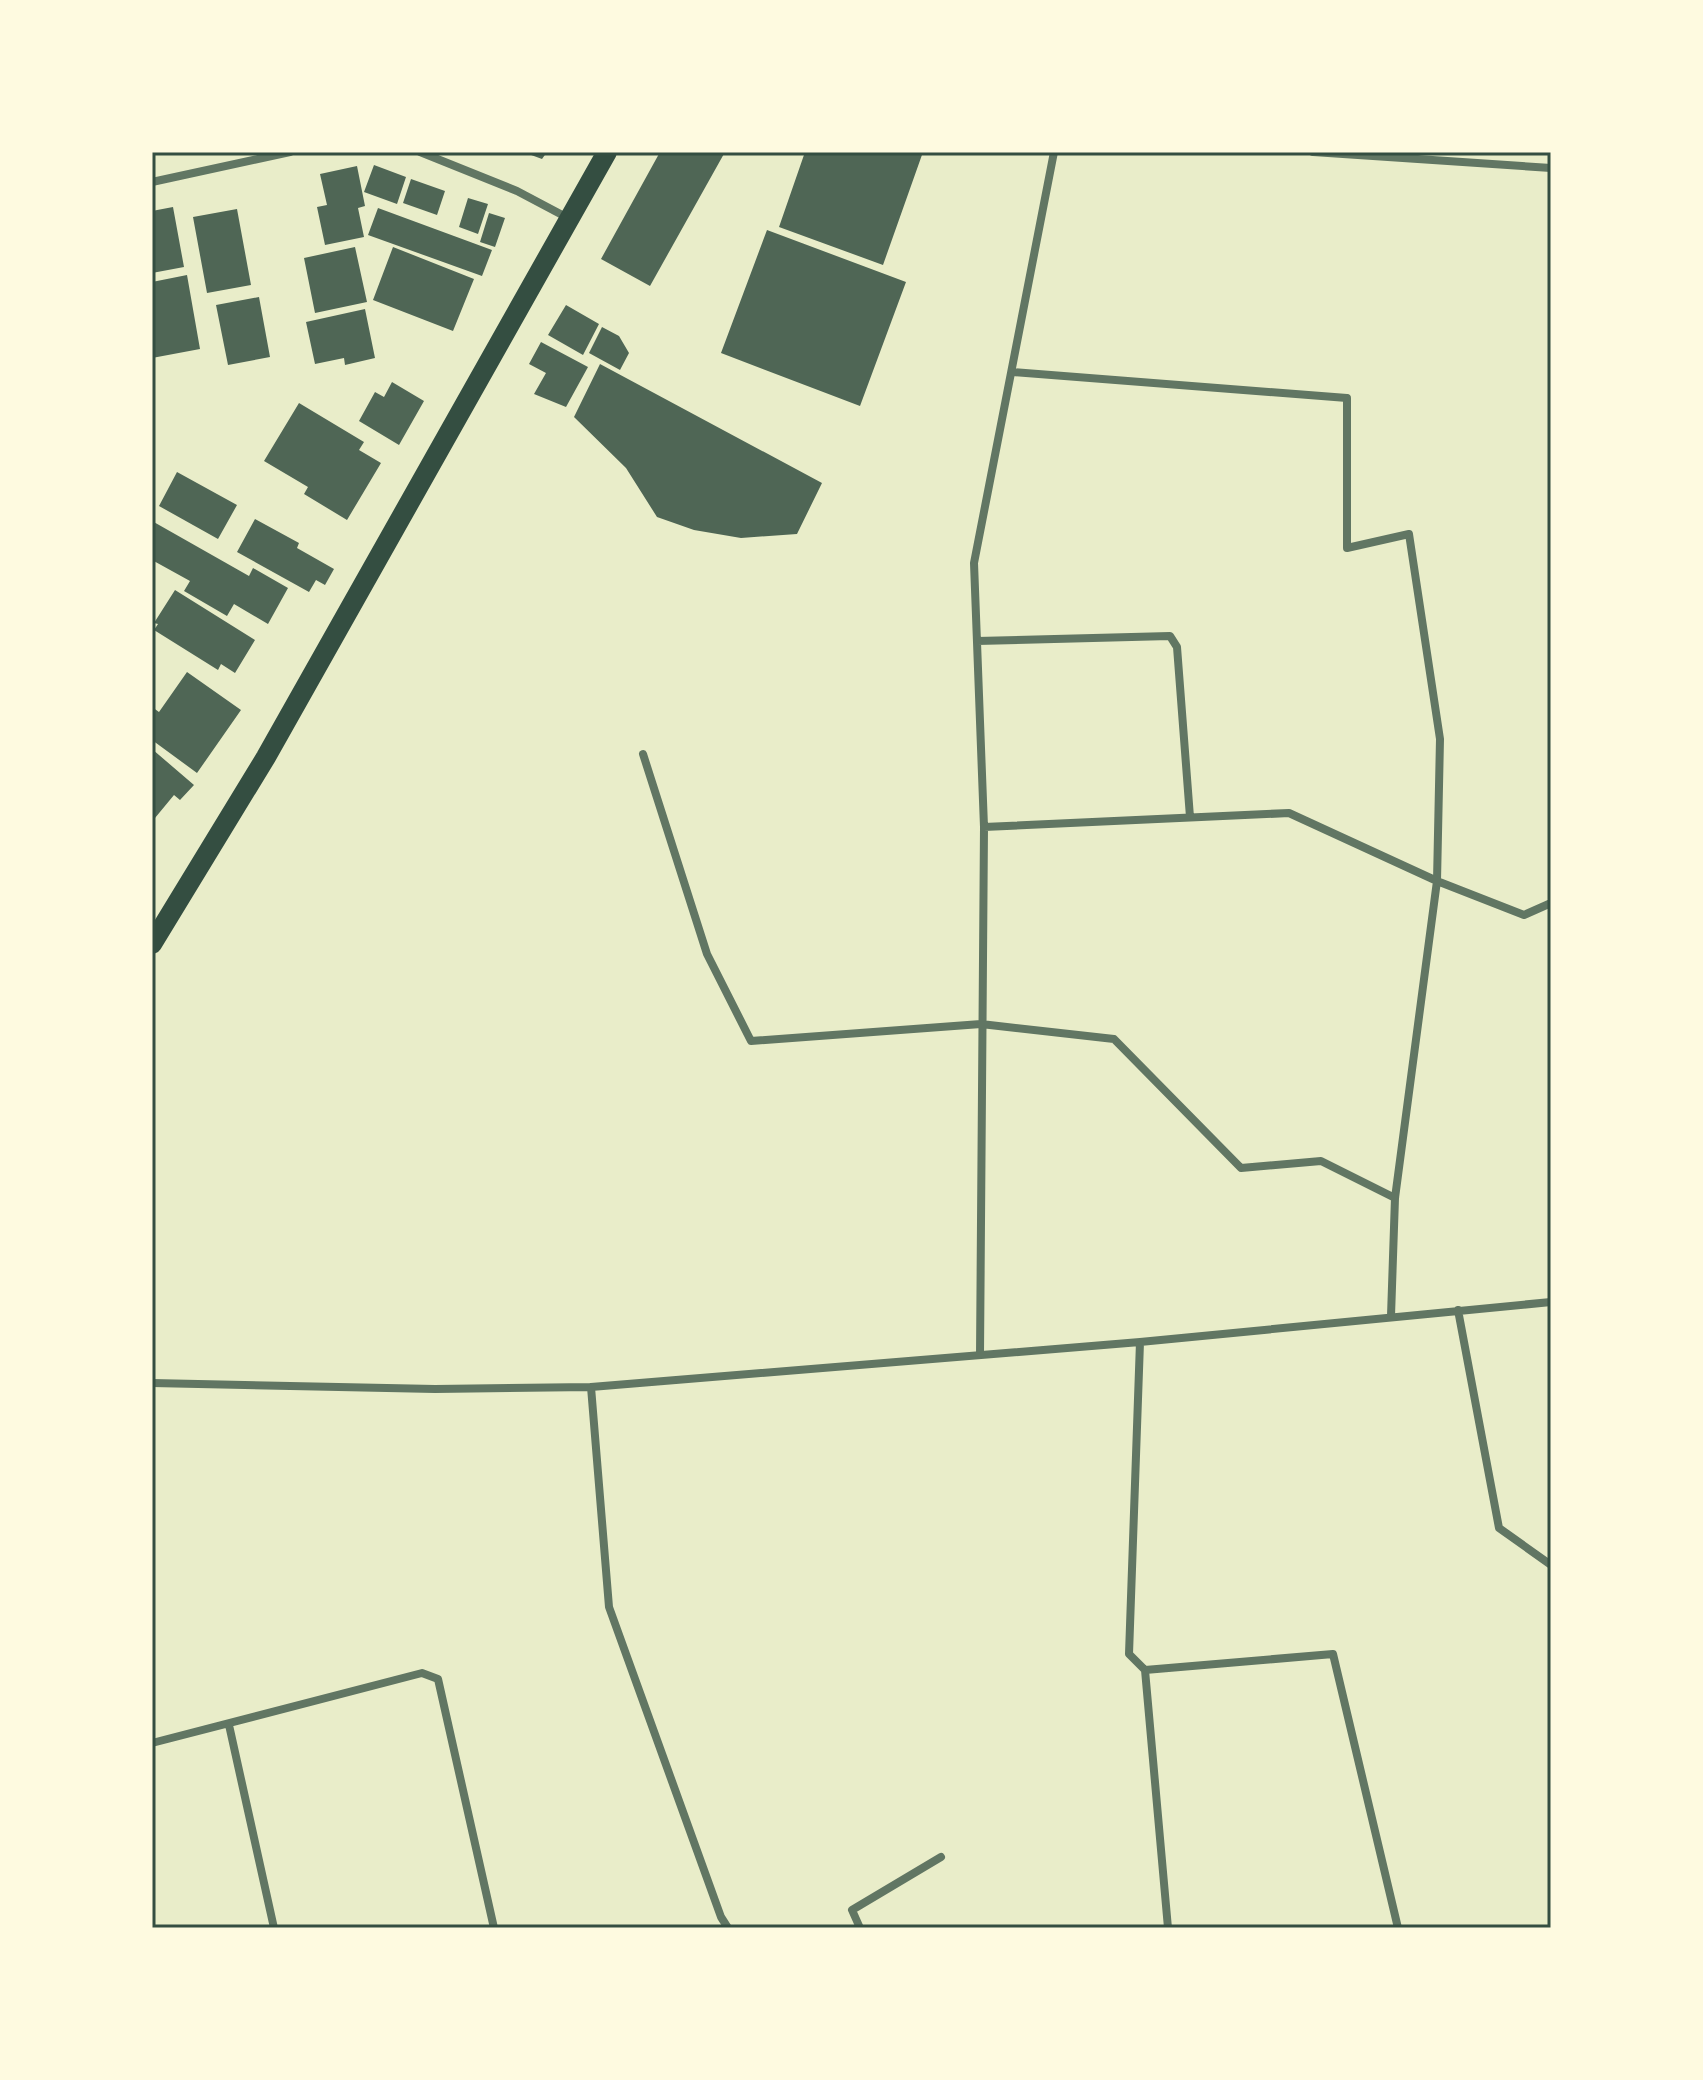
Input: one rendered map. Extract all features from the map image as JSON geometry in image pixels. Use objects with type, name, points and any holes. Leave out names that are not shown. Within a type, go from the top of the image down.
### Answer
[{"type":"main road","points":[[152,944],[266,757],[607,152]]},
{"type":"street","points":[[152,182],[290,152]]},
{"type":"street","points":[[420,152],[517,191],[569,218]]},
{"type":"street","points":[[980,1355],[984,827],[974,563],[1054,152]]},
{"type":"street","points":[[1313,152],[1551,168]]},
{"type":"street","points":[[1013,372],[1347,398],[1347,548],[1409,534],[1440,739],[1437,881],[1395,1198],[1391,1316]]},
{"type":"street","points":[[977,641],[1170,636],[1177,647],[1190,817]]},
{"type":"street","points":[[643,754],[707,954],[751,1041],[981,1024],[1114,1039],[1241,1168],[1321,1161],[1395,1198]]},
{"type":"street","points":[[984,827],[1289,813],[1437,881],[1524,915],[1551,903]]},
{"type":"street","points":[[152,1383],[435,1389],[591,1387],[1140,1342],[1551,1302]]},
{"type":"street","points":[[1458,1310],[1499,1528],[1551,1565]]},
{"type":"street","points":[[1140,1342],[1129,1654],[1145,1670],[1168,1928]]},
{"type":"street","points":[[591,1387],[609,1607],[721,1917],[728,1928]]},
{"type":"street","points":[[1145,1670],[1333,1654],[1398,1928]]},
{"type":"street","points":[[152,1743],[422,1673],[438,1679],[494,1928]]},
{"type":"street","points":[[229,1725],[274,1928]]},
{"type":"street","points":[[860,1928],[852,1910],[941,1857]]},
{"type":"building","points":[[523,152],[547,152],[542,159]]},
{"type":"building","points":[[660,152],[725,152],[650,286],[601,259]]},
{"type":"building","points":[[805,152],[923,152],[883,265],[779,227]]},
{"type":"building","points":[[374,165],[406,177],[397,204],[364,192]]},
{"type":"building","points":[[357,166],[365,206],[358,208],[364,237],[325,245],[317,207],[327,205],[320,174]]},
{"type":"building","points":[[411,179],[445,191],[437,215],[403,203]]},
{"type":"building","points":[[468,198],[488,204],[478,234],[459,227]]},
{"type":"building","points":[[173,207],[184,267],[152,273],[152,211]]},
{"type":"building","points":[[378,208],[492,250],[482,276],[368,235]]},
{"type":"building","points":[[237,209],[251,285],[207,293],[193,217]]},
{"type":"building","points":[[489,213],[505,218],[495,247],[480,242]]},
{"type":"building","points":[[767,230],[906,282],[860,406],[721,353]]},
{"type":"building","points":[[355,247],[367,302],[315,313],[304,258]]},
{"type":"building","points":[[393,247],[474,279],[453,331],[373,300]]},
{"type":"building","points":[[187,275],[200,349],[152,358],[152,282]]},
{"type":"building","points":[[259,297],[270,357],[228,365],[216,305]]},
{"type":"building","points":[[566,305],[599,324],[583,355],[548,335]]},
{"type":"building","points":[[365,309],[375,358],[345,365],[344,358],[315,364],[306,322]]},
{"type":"building","points":[[602,327],[619,336],[629,353],[620,370],[589,353]]},
{"type":"building","points":[[541,342],[588,367],[566,407],[534,394],[546,373],[529,364]]},
{"type":"building","points":[[600,364],[822,483],[797,534],[741,538],[694,530],[657,517],[626,468],[574,417]]},
{"type":"building","points":[[392,382],[424,401],[399,445],[359,421],[375,392],[384,397]]},
{"type":"building","points":[[299,403],[364,442],[359,450],[381,463],[347,520],[304,494],[308,487],[264,461]]},
{"type":"building","points":[[177,472],[237,505],[218,539],[159,506]]},
{"type":"building","points":[[255,519],[299,543],[297,548],[334,569],[325,585],[316,580],[309,592],[237,552]]},
{"type":"building","points":[[152,521],[249,576],[253,568],[288,588],[268,624],[234,604],[227,616],[184,591],[190,581],[152,560]]},
{"type":"building","points":[[175,590],[255,640],[235,673],[221,664],[218,670],[154,630],[158,624],[154,623]]},
{"type":"building","points":[[187,672],[241,710],[197,773],[152,740],[152,707],[159,712]]},
{"type":"building","points":[[152,749],[194,785],[180,800],[174,795],[155,818],[152,816]]}]
